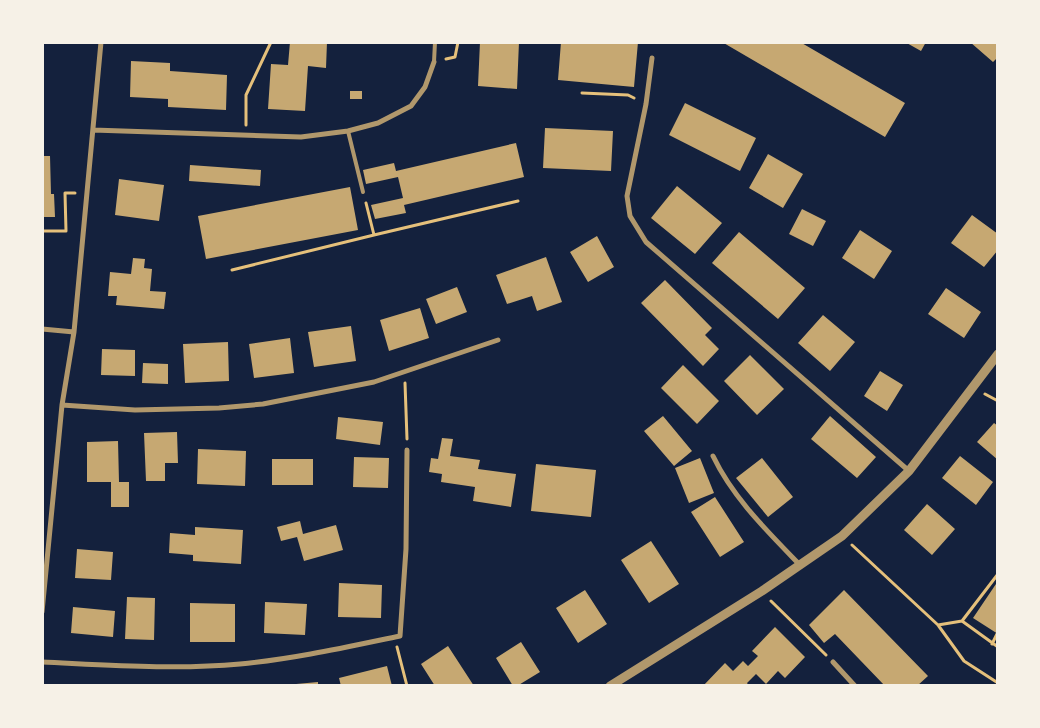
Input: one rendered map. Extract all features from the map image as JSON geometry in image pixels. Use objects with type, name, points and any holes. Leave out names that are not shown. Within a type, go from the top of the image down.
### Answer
[{"type":"street","points":[[42,612],[62,405],[74,332],[101,42]]},
{"type":"street","points":[[652,58],[646,104],[627,196],[630,216],[646,242],[909,471]]},
{"type":"street","points":[[93,130],[302,137],[348,131],[378,123],[411,106],[426,87],[434,62]]},
{"type":"street","points":[[42,329],[74,332]]},
{"type":"street","points":[[62,405],[135,410],[218,408],[298,398],[405,373],[498,340]]},
{"type":"street","points":[[610,686],[762,591],[842,536],[909,471],[998,354]]},
{"type":"street","points":[[42,662],[160,666],[238,664],[284,658],[400,636],[406,549],[407,450]]},
{"type":"street","points":[[712,456],[720,471],[756,519],[800,565]]},
{"type":"street","points":[[833,662],[855,686]]},
{"type":"lane","points":[[434,62],[435,42]]},
{"type":"lane","points":[[348,131],[363,192]]},
{"type":"path","points":[[246,136],[246,95],[271,42]]},
{"type":"path","points":[[434,62],[456,56],[458,42]]},
{"type":"path","points":[[582,93],[628,95]]},
{"type":"path","points":[[363,192],[374,235]]},
{"type":"path","points":[[42,231],[66,231],[66,193],[88,193]]},
{"type":"path","points":[[232,270],[518,201]]},
{"type":"path","points":[[405,373],[407,450]]},
{"type":"path","points":[[842,536],[938,625],[964,661],[998,683]]},
{"type":"path","points":[[938,625],[962,621],[998,574]]},
{"type":"path","points":[[762,591],[833,662]]},
{"type":"path","points":[[962,621],[998,647]]},
{"type":"path","points":[[992,644],[997,634]]},
{"type":"path","points":[[400,636],[397,646],[407,686]]},
{"type":"building","points":[[290,42],[327,42],[326,68],[308,66],[305,111],[268,109],[271,64],[288,65]]},
{"type":"building","points":[[480,42],[519,42],[517,89],[478,86]]},
{"type":"building","points":[[561,42],[638,42],[634,87],[558,80]]},
{"type":"building","points":[[722,42],[800,42],[905,103],[885,137]]},
{"type":"building","points":[[905,42],[926,42],[921,51]]},
{"type":"building","points":[[970,42],[998,42],[998,57],[993,62]]},
{"type":"building","points":[[131,61],[170,63],[170,71],[227,75],[226,110],[168,107],[168,99],[130,97]]},
{"type":"building","points":[[350,91],[362,91],[362,99],[350,99]]},
{"type":"building","points":[[685,103],[756,138],[740,171],[669,135]]},
{"type":"building","points":[[545,128],[613,131],[611,171],[543,168]]},
{"type":"building","points":[[516,143],[524,177],[404,205],[406,213],[375,219],[371,205],[403,198],[398,177],[366,184],[363,170],[394,163],[396,171]]},
{"type":"building","points":[[768,154],[803,174],[783,208],[749,188]]},
{"type":"building","points":[[42,156],[50,156],[51,194],[54,194],[55,217],[42,217]]},
{"type":"building","points":[[190,165],[261,170],[260,186],[189,181]]},
{"type":"building","points":[[119,179],[164,185],[159,221],[115,215]]},
{"type":"building","points":[[677,186],[722,223],[695,254],[651,218]]},
{"type":"building","points":[[350,187],[358,230],[206,259],[198,216]]},
{"type":"building","points":[[802,209],[826,221],[813,246],[789,234]]},
{"type":"building","points":[[972,215],[998,234],[998,250],[984,267],[951,243]]},
{"type":"building","points":[[860,230],[892,251],[874,279],[842,258]]},
{"type":"building","points":[[739,232],[805,288],[778,319],[712,263]]},
{"type":"building","points":[[597,236],[614,267],[588,282],[570,252]]},
{"type":"building","points":[[546,257],[562,302],[537,311],[532,296],[507,304],[496,275]]},
{"type":"building","points":[[133,258],[145,259],[144,268],[152,269],[150,291],[166,292],[164,309],[116,305],[117,296],[108,296],[110,272],[131,274]]},
{"type":"building","points":[[665,280],[712,328],[705,335],[719,349],[703,366],[641,303]]},
{"type":"building","points":[[457,287],[467,312],[436,324],[426,299]]},
{"type":"building","points":[[946,288],[981,312],[964,338],[928,314]]},
{"type":"building","points":[[420,308],[429,338],[389,351],[380,320]]},
{"type":"building","points":[[823,315],[855,342],[830,371],[798,343]]},
{"type":"building","points":[[351,326],[356,361],[314,367],[308,332]]},
{"type":"building","points":[[290,338],[294,373],[254,378],[249,344]]},
{"type":"building","points":[[228,342],[229,381],[185,383],[183,344]]},
{"type":"building","points":[[102,349],[135,350],[135,376],[101,375]]},
{"type":"building","points":[[750,355],[784,389],[757,415],[724,381]]},
{"type":"building","points":[[143,363],[168,364],[168,384],[142,383]]},
{"type":"building","points":[[683,365],[719,401],[697,424],[661,388]]},
{"type":"building","points":[[880,371],[903,385],[887,411],[864,396]]},
{"type":"building","points":[[663,416],[692,451],[674,466],[644,431]]},
{"type":"building","points":[[830,416],[876,457],[857,478],[811,439]]},
{"type":"building","points":[[338,417],[383,422],[380,445],[336,439]]},
{"type":"building","points":[[994,423],[998,426],[998,460],[977,442]]},
{"type":"building","points":[[177,432],[178,463],[165,463],[165,481],[146,481],[144,433]]},
{"type":"building","points":[[442,438],[453,439],[450,456],[480,460],[478,469],[516,474],[511,507],[473,501],[475,487],[441,482],[442,474],[429,472],[431,458],[438,459]]},
{"type":"building","points":[[118,441],[119,482],[129,482],[129,507],[111,507],[111,482],[87,482],[87,442]]},
{"type":"building","points":[[198,449],[246,451],[245,486],[197,484]]},
{"type":"building","points":[[960,456],[993,482],[976,505],[942,478]]},
{"type":"building","points":[[354,457],[389,458],[388,488],[353,487]]},
{"type":"building","points":[[700,458],[714,493],[689,503],[675,468]]},
{"type":"building","points":[[762,458],[793,497],[768,517],[736,478]]},
{"type":"building","points":[[272,459],[313,459],[313,485],[272,485]]},
{"type":"building","points":[[536,464],[596,470],[591,517],[531,511]]},
{"type":"building","points":[[715,497],[744,542],[720,557],[691,512]]},
{"type":"building","points":[[927,504],[955,529],[932,555],[904,530]]},
{"type":"building","points":[[300,521],[303,534],[336,525],[343,550],[304,561],[297,537],[281,541],[277,527]]},
{"type":"building","points":[[195,527],[243,530],[241,564],[193,561],[193,555],[169,553],[170,533],[195,535]]},
{"type":"building","points":[[651,541],[679,584],[649,603],[621,560]]},
{"type":"building","points":[[77,549],[113,552],[111,580],[75,578]]},
{"type":"building","points":[[998,581],[998,634],[973,618]]},
{"type":"building","points":[[339,583],[382,585],[381,618],[338,617]]},
{"type":"building","points":[[585,590],[607,624],[578,643],[556,608]]},
{"type":"building","points":[[844,590],[928,676],[917,686],[885,686],[835,634],[824,643],[809,625]]},
{"type":"building","points":[[127,597],[155,598],[154,640],[125,639]]},
{"type":"building","points":[[265,602],[307,604],[305,635],[264,633]]},
{"type":"building","points":[[190,603],[235,604],[235,642],[190,642]]},
{"type":"building","points":[[73,607],[115,611],[113,637],[71,633]]},
{"type":"building","points":[[775,627],[805,657],[785,678],[778,671],[766,684],[756,674],[747,683],[749,686],[703,686],[725,663],[733,671],[743,661],[748,666],[758,656],[752,651]]},
{"type":"building","points":[[521,642],[540,672],[517,686],[513,686],[496,658]]},
{"type":"building","points":[[448,646],[474,686],[435,686],[421,664]]},
{"type":"building","points":[[387,666],[392,686],[341,686],[339,678]]},
{"type":"building","points":[[318,682],[318,686],[296,686],[296,684]]}]
